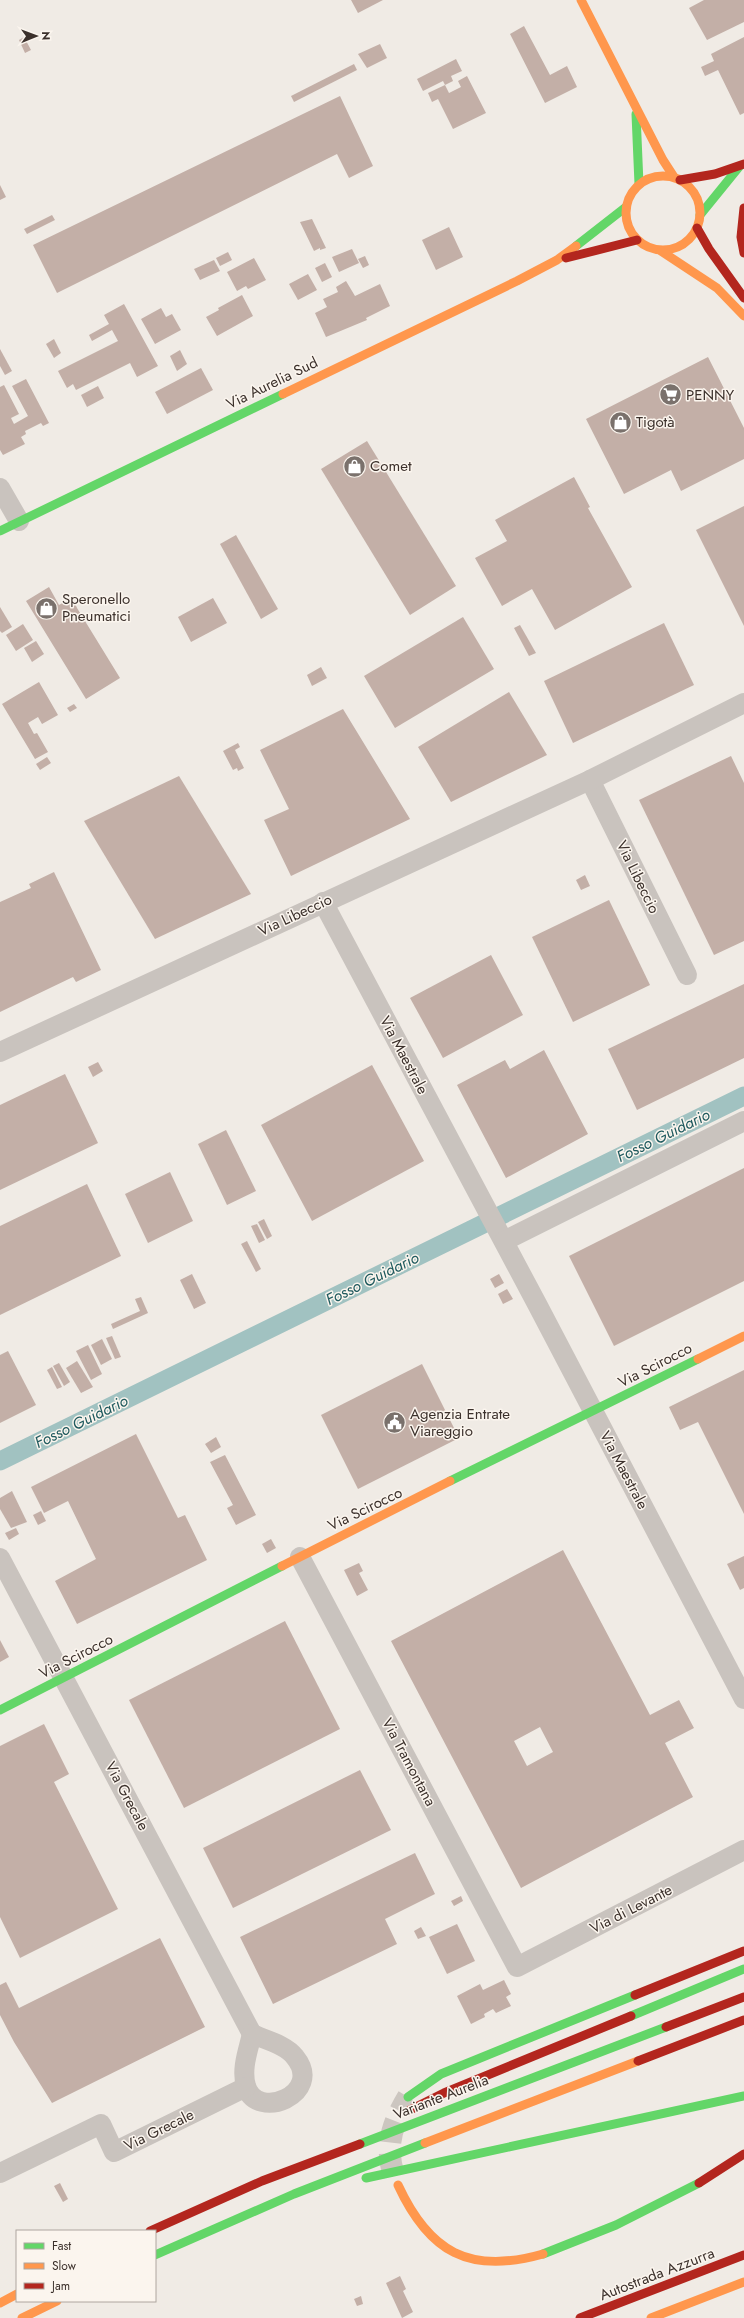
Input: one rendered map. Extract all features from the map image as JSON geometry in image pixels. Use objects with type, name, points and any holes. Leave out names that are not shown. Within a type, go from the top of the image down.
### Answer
[{"type":"main road","points":[[581,0],[636,107],[677,179],[695,194],[700,215],[698,228],[683,245],[672,250],[661,251],[652,249],[637,240],[630,230],[626,219],[626,207]]},
{"type":"main road","points":[[636,107],[639,184],[656,176],[677,179],[700,177],[742,166]]},
{"type":"main road","points":[[700,215],[742,166]]},
{"type":"main road","name":"Via Aurelia Sud","points":[[0,531],[557,260],[626,207],[630,195],[639,184]]},
{"type":"main road","points":[[744,208],[741,237],[744,253]]},
{"type":"main road","points":[[698,228],[709,249],[744,298]]},
{"type":"main road","name":"Via Aurelia Sud","points":[[557,260],[637,240]]},
{"type":"main road","points":[[661,251],[717,288],[744,316]]},
{"type":"main road","name":"Via Scirocco","points":[[0,1710],[300,1556],[594,1412],[744,1336]]},
{"type":"main road","points":[[408,2097],[441,2074],[744,1951]]},
{"type":"main road","points":[[402,2114],[444,2094],[744,1969]]},
{"type":"main road","name":"Variante Aurelia","points":[[152,2230],[262,2181],[744,1997]]},
{"type":"main road","points":[[156,2254],[294,2194],[744,2020]]},
{"type":"main road","points":[[294,2194],[744,2096]]},
{"type":"main road","points":[[262,2181],[360,2134]]},
{"type":"main road","points":[[398,2185],[411,2212],[420,2226],[444,2247],[473,2259],[503,2262],[550,2251],[620,2223],[689,2190],[744,2154]]},
{"type":"main road","name":"Autostrada Azzurra","points":[[580,2318],[744,2255]]},
{"type":"main road","points":[[651,2318],[744,2282]]},
{"type":"main road","points":[[0,2303],[16,2295]]},
{"type":"main road","points":[[22,2318],[55,2302]]},
{"type":"street","points":[[0,488],[19,521]]},
{"type":"street","name":"Via Libeccio","points":[[0,1052],[322,902],[590,780],[744,703]]},
{"type":"street","name":"Via Libeccio","points":[[590,780],[687,975]]},
{"type":"street","name":"Via Maestrale","points":[[322,902],[502,1237],[744,1699]]},
{"type":"street","points":[[502,1237],[744,1122]]},
{"type":"street","name":"Via Tramontana","points":[[300,1556],[517,1967]]},
{"type":"street","name":"Via Grecale","points":[[0,1558],[65,1677],[252,2034]]},
{"type":"street","name":"Via di Levante","points":[[517,1967],[744,1850]]},
{"type":"street","points":[[252,2034],[287,2049],[295,2057],[302,2076],[297,2092],[288,2098],[276,2102],[266,2102],[251,2096],[246,2086],[244,2072],[252,2034]]},
{"type":"street","name":"Via Grecale","points":[[0,2173],[101,2124],[114,2152],[246,2086]]},
{"type":"building","points":[[351,0],[383,0],[358,13]]},
{"type":"building","points":[[704,0],[744,0],[744,22],[707,40],[689,8]]},
{"type":"building","points":[[524,26],[550,75],[567,66],[577,87],[545,103],[510,34]]},
{"type":"building","points":[[24,37],[31,50],[25,53],[19,40]]},
{"type":"building","points":[[744,37],[744,113],[740,115],[718,70],[705,76],[701,67],[714,61],[711,54]]},
{"type":"building","points":[[380,44],[387,58],[367,68],[358,54]]},
{"type":"building","points":[[456,59],[462,71],[451,76],[453,81],[445,85],[443,81],[423,91],[417,79]]},
{"type":"building","points":[[354,64],[357,70],[294,102],[291,96]]},
{"type":"building","points":[[467,76],[486,113],[453,129],[438,99],[432,102],[428,93],[445,85],[449,93],[461,87],[458,81]]},
{"type":"building","points":[[340,96],[373,166],[349,178],[337,154],[57,293],[33,245]]},
{"type":"building","points":[[0,185],[6,197],[0,200]]},
{"type":"building","points":[[52,215],[55,220],[27,234],[24,229]]},
{"type":"building","points":[[312,219],[326,248],[320,250],[320,248],[314,251],[300,222]]},
{"type":"building","points":[[449,227],[463,257],[436,270],[422,240]]},
{"type":"building","points":[[352,249],[359,263],[339,272],[332,257]]},
{"type":"building","points":[[228,252],[232,260],[220,266],[216,258]]},
{"type":"building","points":[[365,256],[369,265],[363,268],[358,259]]},
{"type":"building","points":[[254,258],[266,280],[248,289],[246,286],[237,291],[227,272]]},
{"type":"building","points":[[214,260],[220,271],[200,280],[194,269]]},
{"type":"building","points":[[325,263],[332,277],[322,282],[315,268]]},
{"type":"building","points":[[308,274],[317,290],[298,300],[289,284]]},
{"type":"building","points":[[346,281],[355,296],[380,284],[390,306],[366,318],[367,320],[326,337],[315,313],[327,307],[323,299],[338,292],[336,287]]},
{"type":"building","points":[[242,295],[253,316],[217,336],[206,317],[219,310],[218,308]]},
{"type":"building","points":[[124,304],[158,366],[137,377],[130,363],[76,390],[73,384],[67,388],[58,371],[118,341],[112,330],[92,341],[89,335],[109,324],[104,315]]},
{"type":"building","points":[[161,308],[166,317],[172,314],[181,330],[155,344],[141,319]]},
{"type":"building","points":[[54,339],[61,353],[54,358],[46,344]]},
{"type":"building","points":[[0,349],[12,371],[5,375],[0,366]]},
{"type":"building","points":[[180,350],[187,364],[177,371],[170,356]]},
{"type":"building","points":[[708,357],[744,428],[744,459],[681,491],[671,470],[624,494],[586,419]]},
{"type":"building","points":[[201,368],[213,390],[167,414],[155,392]]},
{"type":"building","points":[[26,379],[49,423],[43,426],[41,423],[25,431],[26,434],[21,437],[25,444],[3,455],[0,450],[0,387],[4,385],[19,414],[11,418],[14,424],[28,416],[12,386]]},
{"type":"building","points":[[98,386],[104,398],[87,407],[81,395]]},
{"type":"building","points":[[367,441],[456,586],[410,615],[321,469]]},
{"type":"building","points":[[574,477],[590,507],[588,508],[632,587],[555,630],[532,589],[502,606],[475,558],[507,541],[495,520]]},
{"type":"building","points":[[744,506],[744,626],[696,530]]},
{"type":"building","points":[[236,535],[278,609],[261,619],[220,544]]},
{"type":"building","points":[[49,587],[59,605],[66,601],[68,597],[74,601],[120,678],[86,699],[26,601]]},
{"type":"building","points":[[213,598],[227,623],[191,642],[178,617]]},
{"type":"building","points":[[0,607],[12,627],[2,633],[0,631]]},
{"type":"building","points":[[463,617],[494,669],[395,728],[364,676]]},
{"type":"building","points":[[664,623],[694,685],[573,743],[544,681]]},
{"type":"building","points":[[23,624],[33,640],[16,651],[6,635]]},
{"type":"building","points":[[520,625],[536,653],[529,656],[514,628]]},
{"type":"building","points":[[36,641],[44,654],[32,662],[24,648]]},
{"type":"building","points":[[321,667],[327,678],[312,686],[307,675]]},
{"type":"building","points":[[39,682],[58,715],[42,724],[38,717],[28,723],[34,734],[37,733],[48,752],[35,759],[2,704]]},
{"type":"building","points":[[509,692],[547,755],[451,802],[418,747]]},
{"type":"building","points":[[74,704],[77,708],[70,712],[67,708]]},
{"type":"building","points":[[343,709],[410,819],[291,876],[264,820],[289,809],[260,750]]},
{"type":"building","points":[[238,743],[240,747],[235,750],[244,768],[238,771],[237,768],[233,770],[223,751]]},
{"type":"building","points":[[731,756],[744,783],[744,941],[714,955],[639,800]]},
{"type":"building","points":[[47,757],[51,763],[40,770],[36,764]]},
{"type":"building","points":[[179,776],[251,894],[155,939],[84,821]]},
{"type":"building","points":[[54,872],[101,970],[76,982],[73,977],[0,1012],[0,902],[31,888],[29,884]]},
{"type":"building","points":[[585,875],[590,886],[581,890],[576,880]]},
{"type":"building","points":[[609,900],[650,985],[573,1022],[532,937]]},
{"type":"building","points":[[491,955],[523,1015],[443,1058],[410,998]]},
{"type":"building","points":[[744,984],[744,1058],[637,1110],[608,1049]]},
{"type":"building","points":[[544,1050],[588,1134],[506,1178],[457,1085],[505,1060],[510,1069]]},
{"type":"building","points":[[98,1062],[103,1071],[93,1077],[88,1067]]},
{"type":"building","points":[[372,1065],[424,1161],[312,1221],[261,1125]]},
{"type":"building","points":[[65,1074],[98,1143],[0,1190],[0,1105]]},
{"type":"building","points":[[226,1130],[256,1191],[227,1205],[198,1144]]},
{"type":"building","points":[[744,1168],[744,1281],[614,1346],[569,1256]]},
{"type":"building","points":[[170,1172],[193,1221],[148,1243],[125,1194]]},
{"type":"building","points":[[87,1184],[121,1256],[0,1315],[0,1226]]},
{"type":"building","points":[[264,1219],[272,1236],[267,1239],[258,1222]]},
{"type":"building","points":[[257,1224],[265,1240],[259,1243],[251,1226]]},
{"type":"building","points":[[247,1241],[261,1269],[256,1272],[241,1244]]},
{"type":"building","points":[[192,1274],[206,1303],[194,1309],[180,1280]]},
{"type":"building","points":[[499,1274],[504,1283],[495,1288],[490,1279]]},
{"type":"building","points":[[507,1289],[513,1299],[503,1304],[498,1294]]},
{"type":"building","points":[[141,1297],[148,1313],[113,1329],[111,1324],[140,1311],[135,1299]]},
{"type":"building","points":[[112,1336],[121,1357],[115,1359],[106,1338]]},
{"type":"building","points":[[102,1339],[112,1359],[101,1365],[91,1345]]},
{"type":"building","points":[[88,1345],[102,1374],[91,1380],[76,1351]]},
{"type":"building","points":[[8,1351],[36,1405],[0,1423],[0,1355]]},
{"type":"building","points":[[77,1361],[93,1387],[81,1393],[66,1368]]},
{"type":"building","points":[[59,1363],[70,1382],[64,1386],[53,1366]]},
{"type":"building","points":[[422,1364],[459,1438],[358,1489],[321,1415]]},
{"type":"building","points":[[52,1367],[62,1387],[57,1389],[47,1370]]},
{"type":"building","points":[[744,1370],[744,1514],[698,1422],[680,1430],[669,1407]]},
{"type":"building","points":[[136,1434],[178,1518],[185,1515],[207,1560],[77,1624],[55,1581],[96,1559],[68,1501],[44,1513],[31,1487]]},
{"type":"building","points":[[216,1437],[221,1447],[211,1453],[205,1444]]},
{"type":"building","points":[[225,1455],[256,1515],[236,1525],[227,1508],[233,1505],[210,1462]]},
{"type":"building","points":[[12,1491],[27,1522],[11,1528],[0,1509],[0,1498]]},
{"type":"building","points":[[41,1511],[46,1521],[38,1525],[33,1515]]},
{"type":"building","points":[[16,1528],[19,1534],[9,1540],[5,1533]]},
{"type":"building","points":[[271,1539],[276,1548],[267,1553],[262,1544]]},
{"type":"building","points":[[563,1550],[650,1715],[679,1700],[694,1728],[665,1743],[693,1797],[521,1888],[391,1641]],"holes":[[[540,1727],[553,1752],[527,1766],[514,1741]]]},
{"type":"building","points":[[744,1556],[744,1588],[740,1590],[727,1564]]},
{"type":"building","points":[[359,1563],[363,1571],[359,1573],[368,1590],[357,1596],[344,1570]]},
{"type":"building","points":[[285,1621],[340,1729],[184,1808],[129,1700]]},
{"type":"building","points":[[0,1640],[9,1657],[0,1662]]},
{"type":"building","points":[[44,1724],[69,1774],[54,1782],[118,1909],[20,1958],[0,1917],[0,1746]]},
{"type":"building","points":[[360,1770],[391,1830],[233,1908],[203,1848]]},
{"type":"building","points":[[415,1853],[435,1894],[385,1919],[397,1944],[273,2004],[240,1937]]},
{"type":"building","points":[[461,1896],[463,1901],[454,1906],[451,1901]]},
{"type":"building","points":[[457,1924],[475,1961],[447,1974],[429,1937]]},
{"type":"building","points":[[421,1927],[426,1936],[418,1939],[414,1931]]},
{"type":"building","points":[[160,1938],[205,2027],[52,2103],[14,2042],[0,2015],[0,1985],[6,1982],[19,2008]]},
{"type":"building","points":[[504,1980],[511,1994],[506,1997],[511,2006],[496,2013],[493,2009],[484,2014],[485,2017],[471,2024],[457,1996],[480,1984],[483,1990]]},
{"type":"building","points":[[60,2183],[68,2199],[63,2202],[54,2186]]},
{"type":"building","points":[[400,2276],[406,2289],[403,2291],[413,2312],[402,2318],[386,2283]]},
{"type":"building","points":[[361,2296],[363,2304],[357,2306],[354,2299]]},
{"type":"waterway","name":"Fosso Guidario","points":[[0,1461],[744,1096]]},
{"type":"tunnel","points":[[394,2175],[391,2164],[390,2144],[394,2125],[408,2097]]},
{"type":"traffic: fast","points":[[636,114],[639,184]]},
{"type":"traffic: fast","points":[[700,215],[739,167]]},
{"type":"traffic: fast","points":[[576,246],[626,207]]},
{"type":"traffic: fast","points":[[0,531],[283,394]]},
{"type":"traffic: fast","points":[[450,1481],[698,1359]]},
{"type":"traffic: fast","points":[[0,1710],[282,1566]]},
{"type":"traffic: fast","points":[[631,2016],[744,1969]]},
{"type":"traffic: fast","points":[[408,2097],[441,2074],[635,1995]]},
{"type":"traffic: fast","points":[[360,2144],[666,2027]]},
{"type":"traffic: fast","points":[[366,2178],[744,2096]]},
{"type":"traffic: fast","points":[[156,2255],[294,2194],[425,2143]]},
{"type":"traffic: fast","points":[[543,2254],[616,2225],[699,2183]]},
{"type":"traffic: slow","points":[[581,0],[663,160],[674,177]]},
{"type":"traffic: slow","points":[[656,176],[670,176],[684,182],[694,192],[700,206],[700,213],[698,227],[694,234],[684,244],[670,250],[656,250],[642,244],[632,234],[626,220],[626,206],[632,192],[642,182],[656,176]]},
{"type":"traffic: slow","points":[[283,394],[517,281],[557,260],[576,246]]},
{"type":"traffic: slow","points":[[661,251],[717,288],[744,316]]},
{"type":"traffic: slow","points":[[698,1359],[744,1336]]},
{"type":"traffic: slow","points":[[282,1566],[450,1481]]},
{"type":"traffic: slow","points":[[425,2143],[638,2061]]},
{"type":"traffic: slow","points":[[398,2185],[410,2208],[423,2227],[438,2242],[454,2252],[473,2259],[493,2262],[517,2260],[543,2254]]},
{"type":"traffic: slow","points":[[651,2318],[744,2282]]},
{"type":"traffic: slow","points":[[0,2303],[16,2295]]},
{"type":"traffic: slow","points":[[22,2318],[55,2302]]},
{"type":"traffic: jam","points":[[680,180],[715,174],[744,164]]},
{"type":"traffic: jam","points":[[744,208],[741,237],[744,253]]},
{"type":"traffic: jam","points":[[697,228],[709,249],[744,298]]},
{"type":"traffic: jam","points":[[566,258],[637,240]]},
{"type":"traffic: jam","points":[[635,1995],[744,1951]]},
{"type":"traffic: jam","points":[[666,2027],[744,1997]]},
{"type":"traffic: jam","points":[[410,2110],[444,2093],[631,2016]]},
{"type":"traffic: jam","points":[[638,2061],[744,2020]]},
{"type":"traffic: jam","points":[[152,2230],[262,2181],[360,2144]]},
{"type":"traffic: jam","points":[[699,2183],[744,2154]]},
{"type":"traffic: jam","points":[[580,2318],[744,2255]]},
{"type":"place","name":"PENNY","points":[[671,395]]},
{"type":"place","name":"Tigotà","points":[[621,422]]},
{"type":"place","name":"Comet","points":[[354,466]]},
{"type":"place","name":"Speronello Pneumatici","points":[[46,608]]},
{"type":"place","name":"Agenzia Entrate Viareggio","points":[[395,1423]]}]
